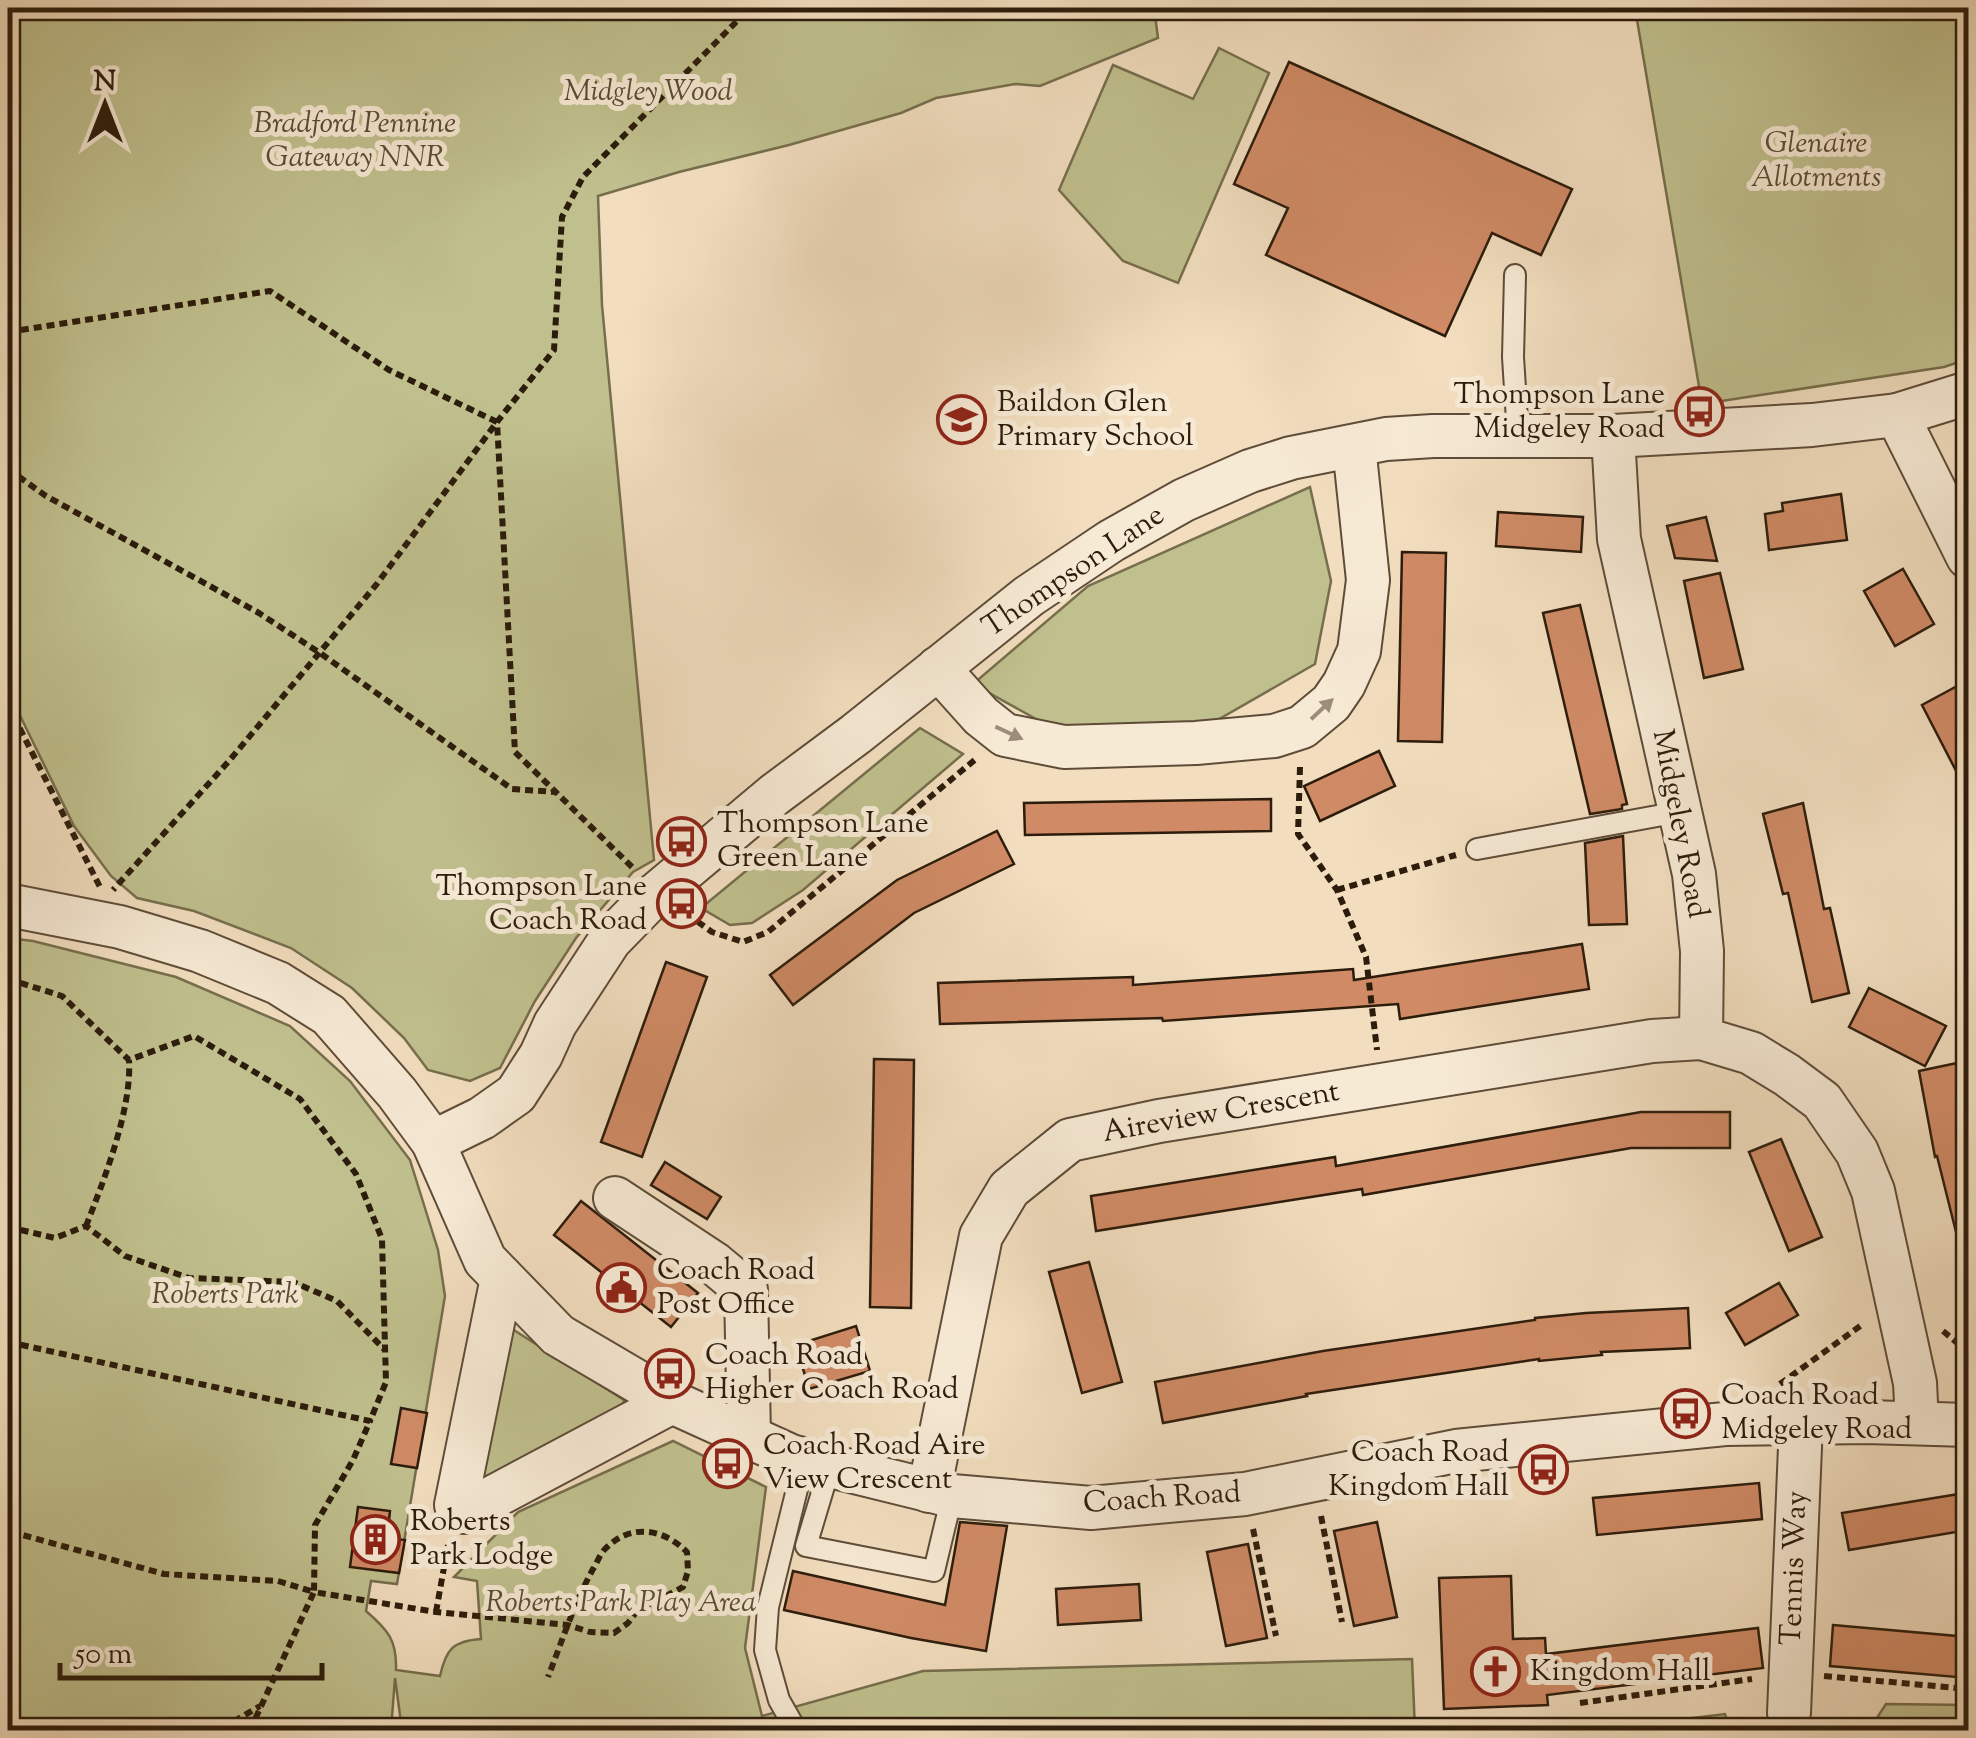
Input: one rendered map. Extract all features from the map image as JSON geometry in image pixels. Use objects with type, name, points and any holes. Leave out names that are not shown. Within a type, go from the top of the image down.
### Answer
[{"type":"street","name":"Thompson Lane","points":[[433,1142],[482,1118],[516,1094],[610,940],[658,892],[1029,596],[1111,541],[1184,500],[1291,458],[1386,439],[1613,436],[1812,425],[1896,415],[1968,393]]},
{"type":"street","points":[[1896,415],[1968,557]]},
{"type":"street","name":"Midgeley Road","points":[[1613,436],[1619,539],[1694,874],[1702,951],[1702,1038]]},
{"type":"street","points":[[938,668],[1005,735],[1064,748],[1255,738],[1302,727],[1331,703],[1359,651],[1368,580],[1354,446]]},
{"type":"street","name":"Coach Road","points":[[8,905],[120,927],[200,951],[278,984],[328,1015],[384,1078],[433,1142],[486,1260],[558,1335],[672,1402],[811,1461],[941,1494],[1091,1508],[1245,1494],[1456,1451],[1726,1424],[1968,1425]]},
{"type":"street","points":[[1702,1038],[1751,1053],[1787,1075],[1822,1101],[1857,1152],[1873,1191],[1914,1383],[1917,1423]]},
{"type":"street","name":"Aireview Crescent","points":[[941,1494],[981,1236],[1009,1189],[1070,1140],[1160,1121],[1652,1041],[1702,1038]]},
{"type":"street","points":[[615,1198],[716,1264],[746,1290],[749,1436]]},
{"type":"street","points":[[502,1278],[456,1505],[465,1512],[672,1402]]},
{"type":"street","name":"Tennis Way","points":[[1789,1712],[1801,1423]]},
{"type":"lane","points":[[1515,276],[1518,436]]},
{"type":"lane","points":[[1477,849],[1679,812]]},
{"type":"lane","points":[[811,1461],[806,1546],[934,1571],[941,1494]]},
{"type":"lane","points":[[796,1730],[779,1700],[765,1650],[768,1607],[800,1476],[811,1461]]},
{"type":"path","points":[[8,705],[106,898],[230,762],[376,585],[554,350],[562,218],[584,177],[744,14],[756,8]]},
{"type":"path","points":[[8,332],[270,290],[390,370],[497,422]]},
{"type":"path","points":[[497,422],[515,752],[658,892],[712,932],[743,942],[768,932],[1005,735]]},
{"type":"path","points":[[8,469],[46,496],[259,613],[512,789],[556,792]]},
{"type":"path","points":[[1302,727],[1298,834],[1337,890],[1366,957],[1382,1086]]},
{"type":"path","points":[[1337,890],[1477,849]]},
{"type":"path","points":[[8,979],[62,996],[129,1060],[130,1077],[106,1176],[86,1226],[54,1238],[8,1227]]},
{"type":"path","points":[[129,1060],[194,1036],[300,1099],[356,1174],[382,1239],[386,1382],[353,1460],[315,1525],[314,1592],[250,1730]]},
{"type":"path","points":[[86,1226],[125,1256],[189,1278],[293,1282],[337,1301],[385,1350]]},
{"type":"path","points":[[1726,1424],[1897,1300],[1923,1293],[1930,1320],[1968,1352]]},
{"type":"path","points":[[8,1342],[370,1421]]},
{"type":"path","points":[[1314,1481],[1342,1622]]},
{"type":"path","points":[[1245,1494],[1276,1636]]},
{"type":"path","points":[[436,1612],[456,1505]]},
{"type":"path","points":[[8,1532],[164,1574],[278,1582],[314,1592],[436,1612],[568,1625],[590,1632],[614,1633],[637,1611],[683,1587],[688,1572],[687,1552],[674,1538],[652,1531],[630,1534],[604,1550],[581,1592],[568,1625],[548,1678]]},
{"type":"path","points":[[224,1730],[264,1704]]},
{"type":"green space","points":[[8,8],[1154,8],[1158,38],[1040,86],[1015,84],[936,98],[901,113],[598,196],[602,305],[654,860],[633,872],[576,938],[535,1001],[500,1068],[470,1081],[428,1070],[404,1038],[352,988],[291,948],[194,911],[137,898],[111,876],[74,826],[8,691]]},
{"type":"green space","name":"Glenaire Allotments","points":[[1635,8],[1968,8],[1968,359],[1944,367],[1702,404]]},
{"type":"green space","points":[[1219,48],[1269,73],[1178,283],[1123,261],[1059,190],[1113,65],[1193,99]]},
{"type":"green space","points":[[1310,487],[1331,581],[1315,664],[1207,726],[1063,734],[973,684],[1088,586]]},
{"type":"green space","points":[[920,728],[963,754],[803,890],[752,923],[730,925],[701,908]]},
{"type":"green space","name":"Roberts Park","points":[[8,938],[176,977],[290,1026],[350,1081],[410,1160],[438,1250],[445,1296],[397,1584],[371,1581],[366,1611],[390,1636],[396,1670],[440,1676],[452,1648],[481,1639],[477,1581],[454,1577],[518,1512],[673,1441],[766,1487],[745,1648],[762,1716],[923,1671],[1412,1659],[1415,1730],[402,1730],[395,1678],[391,1730],[8,1730]]},
{"type":"green space","points":[[509,1327],[624,1400],[622,1417],[492,1490],[477,1475]]},
{"type":"green space","points":[[1886,1704],[1968,1705],[1968,1730],[1869,1730]]},
{"type":"green space","points":[[1725,1714],[1730,1730],[1592,1730]]},
{"type":"building","points":[[1289,62],[1572,189],[1541,255],[1492,233],[1445,336],[1266,255],[1288,208],[1234,184]]},
{"type":"building","points":[[1841,494],[1847,540],[1769,550],[1765,514],[1783,511],[1782,503]]},
{"type":"building","points":[[1498,512],[1583,517],[1581,552],[1496,546]]},
{"type":"building","points":[[1706,517],[1717,561],[1675,558],[1667,526]]},
{"type":"building","points":[[1402,552],[1446,553],[1442,742],[1398,741]]},
{"type":"building","points":[[1903,569],[1934,624],[1895,646],[1864,591]]},
{"type":"building","points":[[1720,573],[1743,669],[1704,678],[1684,581]]},
{"type":"building","points":[[1580,605],[1627,804],[1622,809],[1590,814],[1543,613]]},
{"type":"building","points":[[1961,684],[1968,699],[1968,794],[1922,705]]},
{"type":"building","points":[[1379,751],[1395,786],[1320,821],[1304,786]]},
{"type":"building","points":[[1271,799],[1271,831],[1025,835],[1024,803]]},
{"type":"building","points":[[1803,803],[1824,909],[1830,908],[1849,993],[1812,1002],[1788,893],[1783,894],[1763,814]]},
{"type":"building","points":[[997,831],[1014,864],[914,913],[793,1005],[770,975],[897,880]]},
{"type":"building","points":[[1623,836],[1627,924],[1589,925],[1585,843]]},
{"type":"building","points":[[1582,944],[1589,989],[1400,1019],[1398,1004],[1163,1021],[1162,1018],[940,1024],[938,983],[1133,977],[1133,985],[1353,969],[1354,980]]},
{"type":"building","points":[[666,962],[707,977],[642,1157],[601,1142]]},
{"type":"building","points":[[1869,988],[1946,1026],[1925,1066],[1849,1027]]},
{"type":"building","points":[[874,1059],[914,1060],[911,1308],[870,1307]]},
{"type":"building","points":[[1957,1063],[1968,1121],[1968,1239],[1958,1240],[1935,1157],[1919,1071]]},
{"type":"building","points":[[1641,1112],[1730,1112],[1730,1148],[1631,1148],[1363,1195],[1362,1189],[1096,1231],[1091,1196],[1335,1157],[1336,1166]]},
{"type":"building","points":[[1781,1139],[1822,1237],[1789,1251],[1749,1152]]},
{"type":"building","points":[[665,1162],[721,1197],[707,1219],[651,1185]]},
{"type":"building","points":[[581,1201],[698,1293],[671,1327],[554,1235]]},
{"type":"building","points":[[1089,1262],[1122,1382],[1082,1393],[1049,1272]]},
{"type":"building","points":[[1779,1283],[1798,1315],[1745,1345],[1726,1313]]},
{"type":"building","points":[[1688,1308],[1690,1348],[1539,1359],[1306,1394],[1163,1423],[1155,1382],[1535,1318]]},
{"type":"building","points":[[856,1326],[870,1371],[809,1389],[796,1345]]},
{"type":"building","points":[[401,1408],[427,1413],[417,1468],[391,1464]]},
{"type":"building","points":[[1759,1483],[1762,1519],[1597,1535],[1593,1498]]},
{"type":"building","points":[[1965,1493],[1968,1530],[1849,1550],[1842,1513]]},
{"type":"building","name":"Roberts Park Lodge","points":[[358,1507],[390,1511],[387,1538],[405,1540],[399,1573],[350,1567]]},
{"type":"building","points":[[960,1522],[1007,1526],[986,1651],[784,1610],[793,1571],[945,1605]]},
{"type":"building","points":[[1377,1522],[1397,1617],[1354,1626],[1334,1531]]},
{"type":"building","points":[[1248,1544],[1267,1638],[1226,1646],[1207,1552]]},
{"type":"building","points":[[1511,1576],[1513,1639],[1545,1638],[1546,1654],[1758,1628],[1763,1668],[1547,1695],[1548,1705],[1444,1709],[1439,1578]]},
{"type":"building","points":[[1139,1584],[1141,1620],[1058,1625],[1056,1589]]},
{"type":"building","points":[[1833,1625],[1968,1637],[1968,1678],[1830,1666]]},
{"type":"place","name":"Thompson Lane Midgeley Road","points":[[1700,412]]},
{"type":"place","name":"Baildon Glen Primary School","points":[[962,420]]},
{"type":"place","name":"Thompson Lane Green Lane","points":[[682,841]]},
{"type":"place","name":"Thompson Lane Coach Road","points":[[682,904]]},
{"type":"place","name":"Coach Road Post Office","points":[[622,1288]]},
{"type":"place","name":"Coach Road Higher Coach Road","points":[[670,1373]]},
{"type":"place","name":"Coach Road Midgeley Road","points":[[1686,1413]]},
{"type":"place","name":"Coach Road Aire View Crescent","points":[[728,1463]]},
{"type":"place","name":"Coach Road Kingdom Hall","points":[[1544,1470]]},
{"type":"place","name":"Roberts Park Lodge","points":[[375,1539]]},
{"type":"place","name":"Kingdom Hall","points":[[1495,1672]]},
{"type":"park label","name":"Midgley Wood","points":[[648,92]]},
{"type":"park label","name":"Bradford Pennine Gateway NNR","points":[[355,141]]},
{"type":"park label","name":"Roberts Park Play Area","points":[[621,1603]]}]
